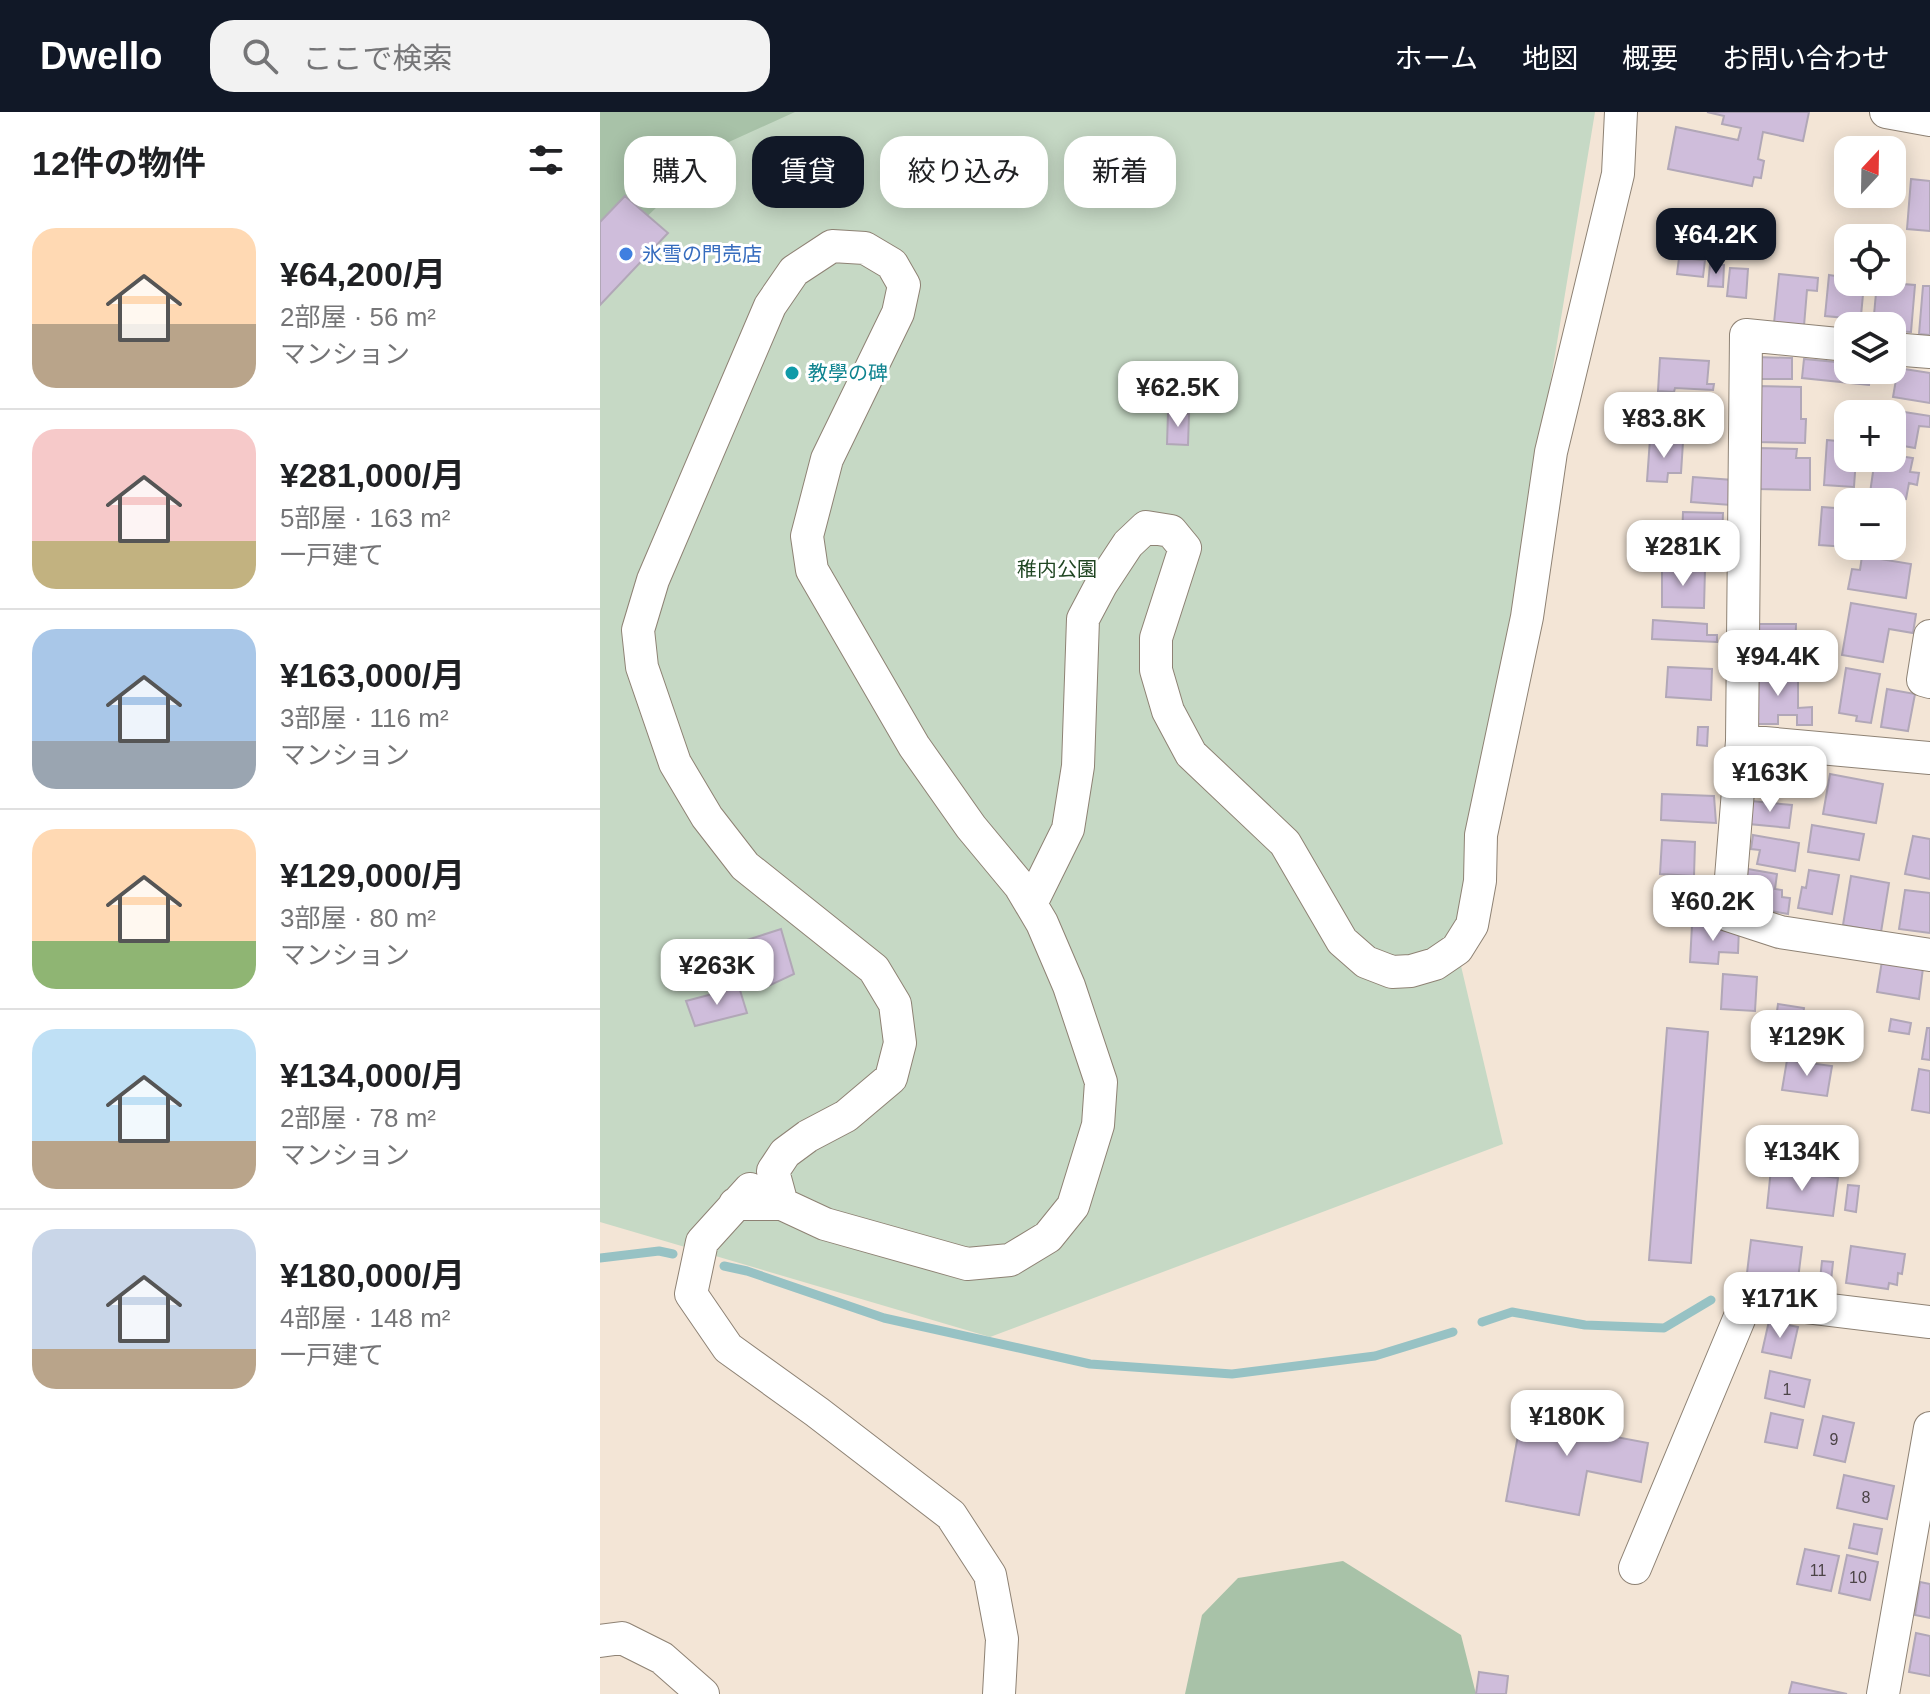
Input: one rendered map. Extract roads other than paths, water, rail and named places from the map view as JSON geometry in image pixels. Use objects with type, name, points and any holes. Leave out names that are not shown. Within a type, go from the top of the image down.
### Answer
[{"type":"street","points":[[1031,904],[1068,829],[1078,766],[1083,619],[1128,544],[1146,527],[1171,531],[1185,548],[1156,638],[1156,670],[1168,711],[1191,754],[1285,843],[1342,941],[1366,962],[1392,972],[1411,971],[1435,964],[1457,949],[1472,925],[1480,881],[1481,835],[1527,617],[1551,452],[1618,174],[1621,112]]},
{"type":"street","points":[[1886,112],[1930,120]]},
{"type":"street","points":[[735,1204],[782,1204],[825,1224],[967,1264],[1010,1260],[1048,1237],[1073,1206],[1098,1125],[1101,1082],[1069,986],[1042,923],[1020,886],[971,827],[914,746],[812,570],[807,536],[827,459],[898,313],[904,285],[892,264],[865,248],[832,246],[794,271],[770,306],[653,580],[638,630],[642,667],[675,763],[707,817],[745,866],[874,969],[895,1004],[900,1043],[891,1078],[846,1116],[808,1136],[785,1153],[735,1204],[702,1242],[691,1294],[728,1348],[951,1515],[990,1575],[1002,1639],[999,1694]]},
{"type":"street","points":[[1834,344],[1746,335],[1742,741],[1728,915],[1780,932],[1930,955]]},
{"type":"street","points":[[1906,350],[1930,352]]},
{"type":"street","points":[[1930,636],[1923,680],[1930,682]]},
{"type":"street","points":[[1742,741],[1929,749]]},
{"type":"street","points":[[782,1204],[773,1171],[785,1153]]},
{"type":"street","points":[[1635,1568],[1747,1300],[1930,1322]]},
{"type":"street","points":[[1883,1694],[1930,1428]]},
{"type":"street","points":[[600,1641],[622,1638],[662,1658],[703,1694]]},
{"type":"waterway","points":[[600,1258],[659,1251],[673,1254]]},
{"type":"waterway","points":[[724,1266],[884,1318],[1090,1364],[1232,1374],[1375,1356],[1453,1332]]},
{"type":"waterway","points":[[1482,1322],[1512,1312],[1585,1325],[1664,1328],[1711,1300]]},
{"type":"place","name":"氷雪の門売店","points":[[626,254]]},
{"type":"place","name":"教學の碑","points":[[792,373]]},
{"type":"park label","name":"稚内公園","points":[[1057,569]]}]
